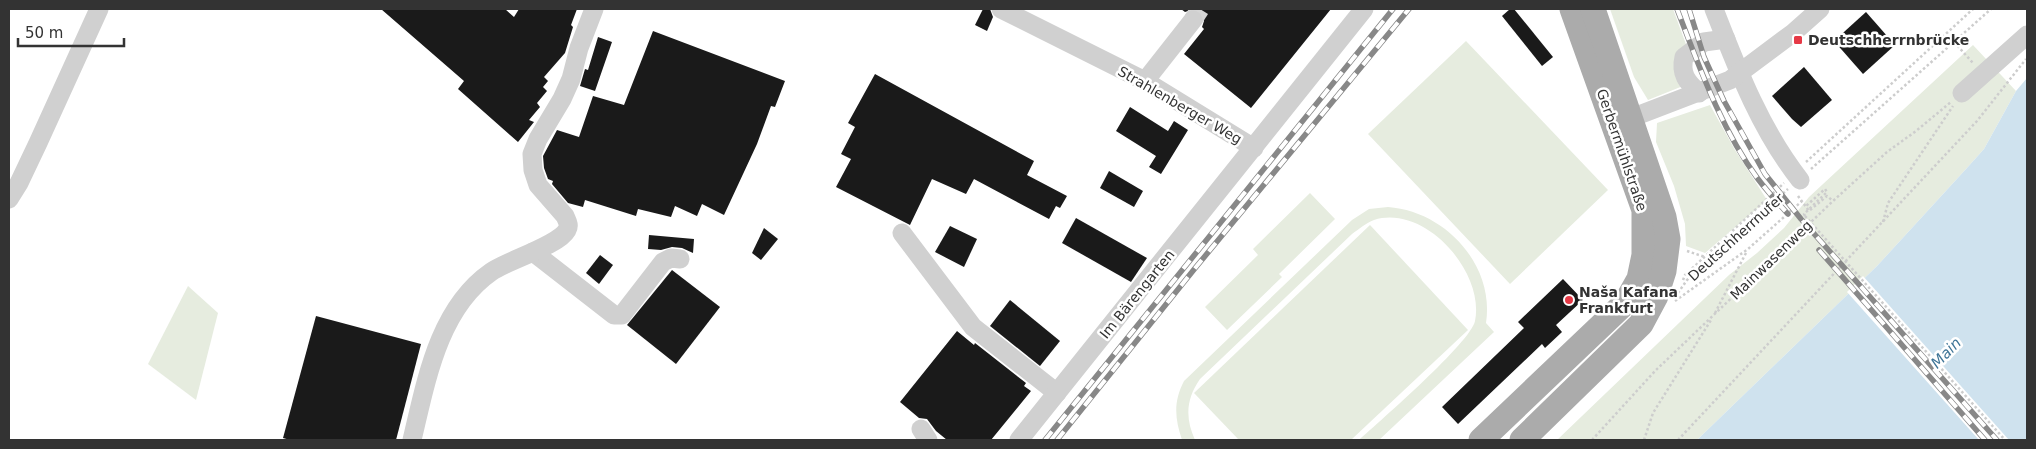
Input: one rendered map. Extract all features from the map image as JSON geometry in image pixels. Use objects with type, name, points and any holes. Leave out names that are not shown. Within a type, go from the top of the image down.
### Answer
[{"type":"main road","name":"Gerbermühlstraße","points":[[1522,440],[1641,324],[1659,288],[1664,272],[1668,240],[1655,189],[1572,9]]},
{"type":"main road","name":"Gerbermühlstraße","points":[[1481,440],[1626,302],[1639,278],[1644,255],[1644,210],[1625,127],[1593,9]]},
{"type":"street","points":[[9,198],[19,183],[99,9]]},
{"type":"street","points":[[412,440],[425,388],[450,318],[467,294],[492,272],[558,239],[568,227],[568,222],[564,216],[538,185],[532,163],[532,154],[538,138],[562,99],[571,79],[579,48],[594,9]]},
{"type":"street","name":"Strahlenberger Weg","points":[[1001,9],[1145,81],[1254,148],[1364,9]]},
{"type":"street","points":[[1714,9],[1739,74],[1769,134],[1798,183]]},
{"type":"street","points":[[1625,127],[1699,92],[1730,80],[1793,33],[1820,9]]},
{"type":"street","points":[[1145,81],[1194,20]]},
{"type":"street","points":[[1962,93],[2027,35]]},
{"type":"street","points":[[1699,92],[1686,80],[1682,65],[1684,57],[1704,42],[1726,40]]},
{"type":"street","name":"Im Bärengarten","points":[[1019,440],[1254,148]]},
{"type":"street","points":[[902,233],[973,327],[1057,393]]},
{"type":"street","points":[[533,252],[614,315],[622,315],[663,262],[671,258],[680,259]]},
{"type":"path","name":"Deutschherrnufer","points":[[1670,305],[1685,275],[1798,183],[1973,9]]},
{"type":"path","name":"Deutschherrnufer","points":[[1670,305],[1687,280],[1710,258],[1798,183],[1991,9]]},
{"type":"path","points":[[1954,42],[1970,60]]},
{"type":"path","points":[[1678,440],[1977,121],[2027,58]]},
{"type":"path","points":[[1882,224],[1888,203],[1962,93]]},
{"type":"path","name":"Mainwasenweg","points":[[1592,440],[1655,371],[1833,201],[1887,152],[1962,93]]},
{"type":"path","points":[[1798,183],[1802,201],[1809,212],[1827,196],[1833,201]]},
{"type":"path","points":[[1806,206],[1825,189],[1827,192],[1804,214],[1805,216],[2005,440]]},
{"type":"path","points":[[1670,305],[1748,249],[1802,201]]},
{"type":"path","points":[[1644,440],[1653,412],[1713,316],[1748,249]]},
{"type":"path","points":[[1680,250],[1710,258]]},
{"type":"shaded area","points":[[1610,9],[1673,9],[1687,47],[1683,86],[1648,100],[1634,77]]},
{"type":"shaded area","points":[[1466,41],[1608,190],[1510,284],[1368,134]]},
{"type":"shaded area","points":[[1973,45],[2016,91],[1984,149],[1877,266],[1697,440],[1557,440],[1729,275],[1784,228],[1809,197]]},
{"type":"shaded area","points":[[1710,105],[1735,150],[1767,200],[1705,253],[1686,246],[1685,224],[1674,186],[1656,142],[1657,123]]},
{"type":"shaded area","points":[[1310,193],[1335,219],[1279,274],[1282,277],[1227,330],[1205,307],[1258,255],[1253,249]]},
{"type":"shaded area","points":[[1388,207],[1409,211],[1429,219],[1446,230],[1462,245],[1474,262],[1482,281],[1487,302],[1486,323],[1494,332],[1379,440],[1359,440],[1442,363],[1470,331],[1475,321],[1476,302],[1471,282],[1461,263],[1447,246],[1431,232],[1413,222],[1393,218],[1374,220],[1352,234],[1200,379],[1195,386],[1188,409],[1188,416],[1195,440],[1182,440],[1176,411],[1178,396],[1184,381],[1352,220],[1369,209]]},
{"type":"shaded area","points":[[1370,225],[1468,330],[1351,440],[1239,440],[1194,393]]},
{"type":"shaded area","points":[[188,286],[218,313],[196,400],[148,364]]},
{"type":"water","name":"Main","points":[[2027,78],[2027,440],[1697,440],[1877,266],[1966,169],[1984,149],[2016,91]]},
{"type":"pier","points":[[1863,276],[2009,440],[1979,440],[1847,292]]},
{"type":"building","points":[[381,9],[505,9],[514,17],[519,9],[577,9],[571,25],[573,27],[565,53],[544,77],[548,81],[543,87],[547,91],[537,103],[540,107],[529,120],[534,122],[518,142],[458,89],[464,81]]},
{"type":"building","points":[[983,9],[990,9],[993,17],[987,31],[975,25]]},
{"type":"building","points":[[1181,9],[1194,9],[1185,12]]},
{"type":"building","points":[[1194,9],[1331,9],[1251,108],[1184,54],[1204,29],[1202,27],[1203,15],[1200,11]]},
{"type":"building","points":[[1510,9],[1514,9],[1553,57],[1542,66],[1502,16]]},
{"type":"building","points":[[1866,12],[1895,45],[1863,74],[1834,41]]},
{"type":"building","points":[[653,31],[785,81],[775,107],[771,106],[757,144],[724,215],[702,204],[697,216],[675,206],[671,217],[638,209],[636,216],[585,200],[583,207],[568,203],[552,184],[553,181],[548,179],[544,168],[543,156],[557,130],[579,137],[593,96],[624,105]]},
{"type":"building","points":[[598,37],[612,42],[595,91],[580,86],[585,69],[588,70]]},
{"type":"building","points":[[1804,67],[1832,100],[1801,127],[1772,96]]},
{"type":"building","points":[[875,74],[1034,161],[1027,175],[1067,196],[1060,208],[1056,206],[1049,219],[974,179],[966,194],[932,179],[910,225],[836,187],[851,159],[841,154],[855,127],[848,123]]},
{"type":"building","points":[[1130,107],[1168,131],[1174,121],[1188,130],[1161,174],[1149,167],[1156,156],[1116,131]]},
{"type":"building","points":[[1109,171],[1143,191],[1134,207],[1100,188]]},
{"type":"building","points":[[1076,218],[1147,258],[1131,282],[1062,243]]},
{"type":"building","points":[[950,226],[977,239],[964,267],[935,252]]},
{"type":"building","points":[[764,228],[778,239],[761,260],[752,253]]},
{"type":"building","points":[[649,235],[694,239],[693,253],[682,248],[672,247],[661,250],[648,249]]},
{"type":"building","points":[[600,255],[613,265],[599,284],[586,273]]},
{"type":"building","points":[[672,270],[720,307],[676,364],[627,325]]},
{"type":"building","points":[[1563,279],[1583,300],[1556,325],[1562,332],[1545,348],[1542,344],[1458,424],[1442,407],[1524,328],[1518,322]]},
{"type":"building","points":[[1010,300],[1060,341],[1040,366],[990,326]]},
{"type":"building","points":[[316,316],[421,344],[396,440],[290,440],[283,438]]},
{"type":"building","points":[[957,331],[1026,383],[1024,386],[1031,391],[991,440],[947,440],[936,431],[927,419],[919,418],[900,402]]},
{"type":"tunnel","points":[[1193,20],[1200,9]]},
{"type":"railway","points":[[1045,440],[1393,9]]},
{"type":"railway","points":[[1057,440],[1196,267],[1409,9]]},
{"type":"railway","points":[[1677,9],[1712,97],[1733,139],[1758,179],[1788,214]]},
{"type":"railway","points":[[1689,9],[1704,57],[1724,101],[1765,174],[1801,219],[1997,440]]},
{"type":"railway","points":[[1819,250],[1985,440]]},
{"type":"place","name":"Deutschherrnbrücke","points":[[1798,40]]},
{"type":"place","name":"Naša Kafana Frankfurt","points":[[1569,300]]}]
